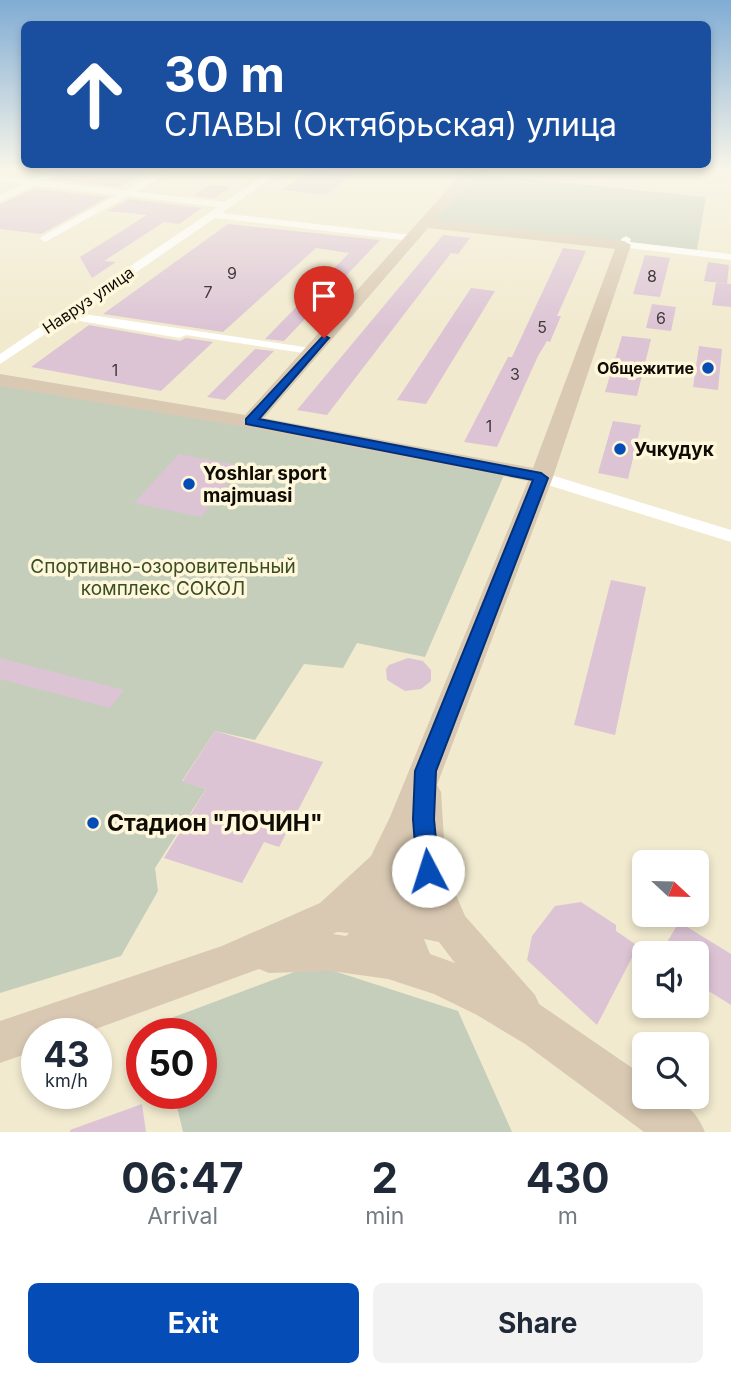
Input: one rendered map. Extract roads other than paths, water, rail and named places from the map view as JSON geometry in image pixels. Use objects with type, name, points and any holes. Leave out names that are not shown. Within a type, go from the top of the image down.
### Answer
[{"type":"main road","points":[[0,1042],[240,958],[334,915],[384,867],[426,771],[541,478],[625,242],[425,223],[250,422]]},
{"type":"main road","points":[[0,380],[250,422],[541,478]]},
{"type":"main road","points":[[426,771],[423,819],[428,871],[450,928],[529,1019]]},
{"type":"main road","points":[[384,867],[396,916],[415,967]]},
{"type":"main road","points":[[355,953],[396,916],[428,871]]},
{"type":"main road","points":[[334,915],[396,916],[450,928]]},
{"type":"main road","points":[[240,958],[291,951],[355,953],[438,974],[529,1019],[682,1132]]},
{"type":"street","points":[[45,239],[76,222]]},
{"type":"street","name":"Навруз улица","points":[[0,360],[205,222]]},
{"type":"street","points":[[273,222],[411,238]]},
{"type":"street","points":[[625,242],[731,257]]},
{"type":"street","points":[[67,315],[311,352]]},
{"type":"street","points":[[541,478],[731,536]]},
{"type":"place","name":"Общежитие","points":[[708,368]]},
{"type":"place","name":"Учкудук","points":[[620,449]]},
{"type":"place","name":"Yoshlar sport majmuasi","points":[[189,484]]},
{"type":"place","name":"Стадион \"ЛОЧИН\"","points":[[93,823]]},
{"type":"park label","name":"Спортивно-озоровительный комплекс СОКОЛ","points":[[163,577]]}]
